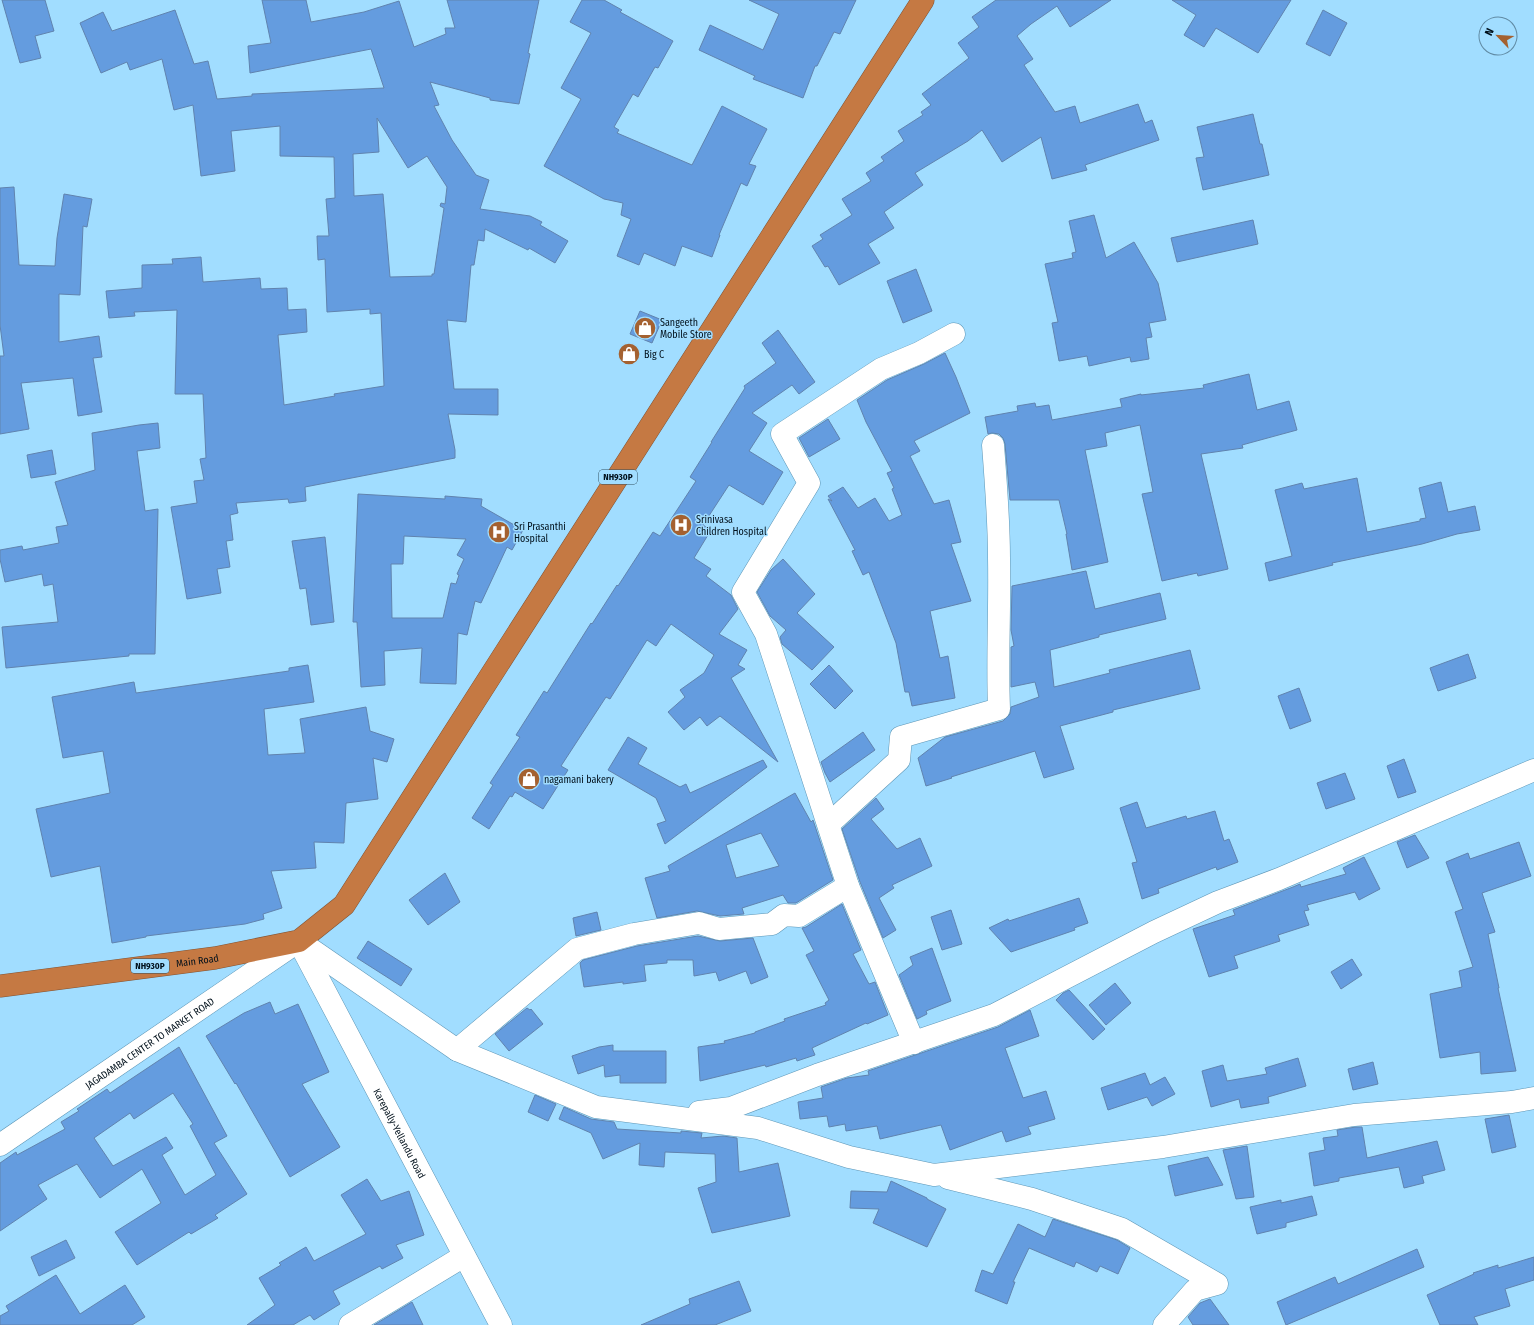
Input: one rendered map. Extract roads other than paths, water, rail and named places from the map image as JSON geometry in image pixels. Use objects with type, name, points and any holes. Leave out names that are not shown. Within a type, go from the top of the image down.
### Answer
[{"type":"highway","name":"NH930P","points":[[299,941],[344,905],[923,0]]},
{"type":"highway","name":"Main Road","points":[[0,986],[215,958],[299,941]]},
{"type":"street","points":[[914,1043],[848,886],[766,634],[743,592],[809,483],[782,434],[882,369],[919,353],[954,334]]},
{"type":"street","points":[[829,824],[900,760],[901,737],[999,709],[997,662],[999,558],[994,445]]},
{"type":"street","points":[[670,1116],[731,1108],[817,1075],[994,1015],[1154,932],[1218,902],[1279,879],[1534,770]]},
{"type":"street","points":[[457,1050],[577,949],[634,934],[699,923],[719,929],[772,924],[784,915],[799,916],[848,886]]},
{"type":"street","points":[[299,941],[457,1050],[596,1107],[758,1128],[849,1157],[1032,1198],[1122,1229],[1217,1284],[1195,1290],[1164,1325]]},
{"type":"street","name":"JAGADAMBA CENTER TO MARKET ROAD","points":[[0,1145],[299,941]]},
{"type":"street","name":"Karepally-Yellandu Road","points":[[299,941],[501,1325]]},
{"type":"street","points":[[934,1175],[1163,1147],[1354,1115],[1512,1102],[1534,1098]]},
{"type":"street","points":[[350,1325],[464,1256]]},
{"type":"place","name":"Sangeeth Mobile Store","points":[[645,328]]},
{"type":"place","name":"Big C","points":[[629,354]]},
{"type":"place","name":"Srinivasa Children Hospital","points":[[681,525]]},
{"type":"place","name":"Sri Prasanthi Hospital","points":[[499,532]]},
{"type":"place","name":"nagamani bakery","points":[[529,779]]}]
